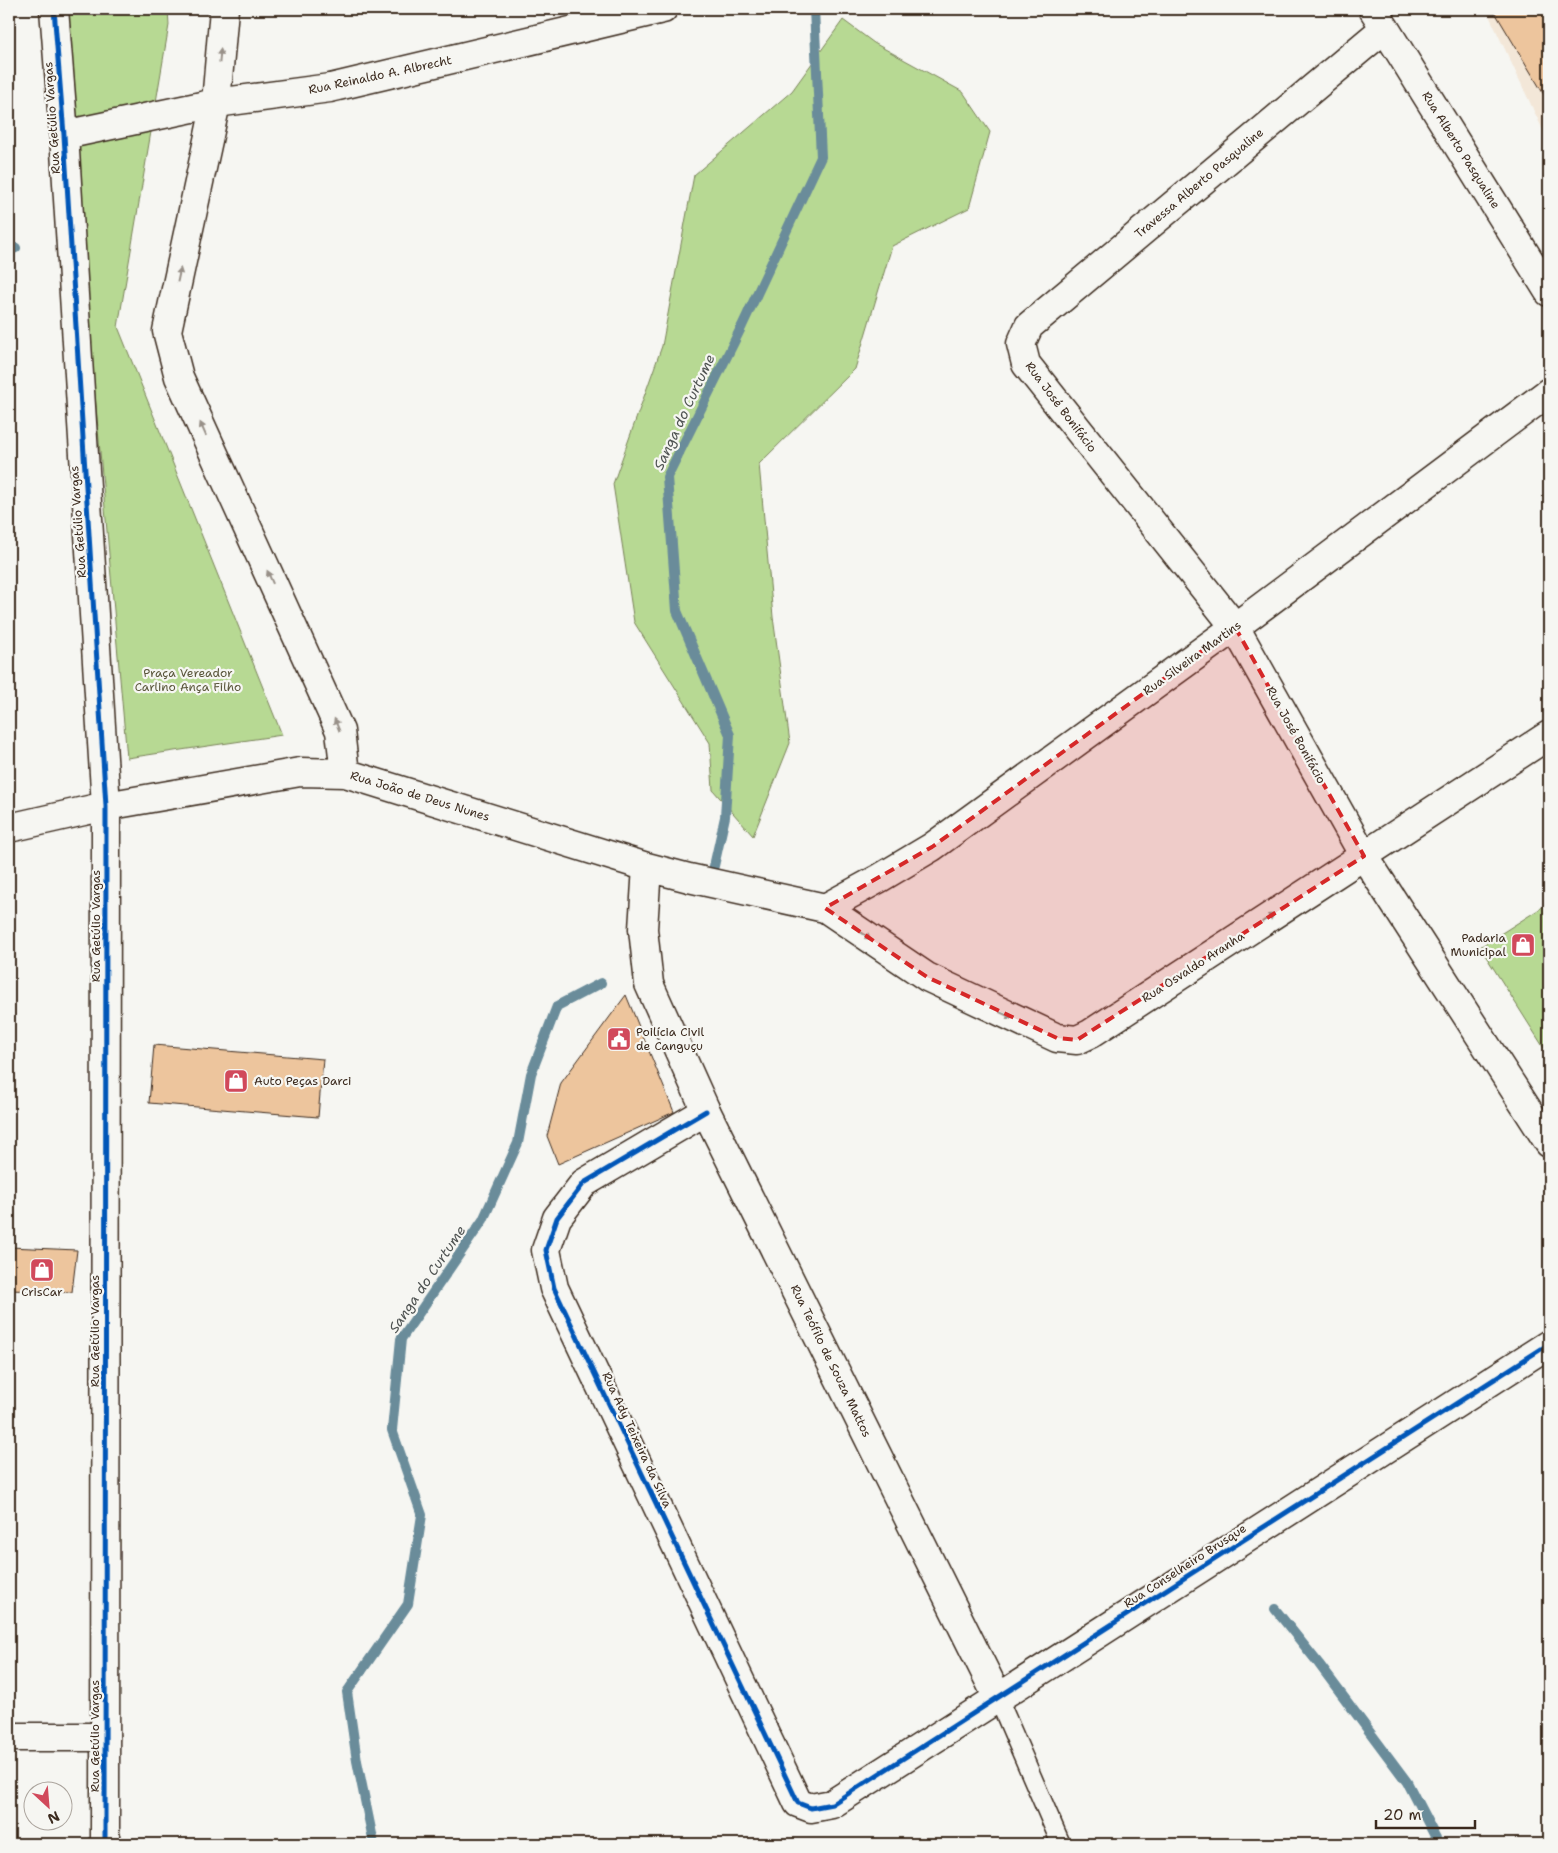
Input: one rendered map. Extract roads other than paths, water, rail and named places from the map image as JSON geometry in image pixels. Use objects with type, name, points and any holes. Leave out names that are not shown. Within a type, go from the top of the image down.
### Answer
[{"type":"street","name":"Rua Getúlio Vargas","points":[[54,9],[64,135],[106,806],[105,1844]]},
{"type":"street","points":[[224,9],[216,103],[167,331],[179,377],[340,731],[345,773]]},
{"type":"street","name":"Rua Reinaldo A. Albrecht","points":[[64,135],[216,103],[330,88],[663,9]]},
{"type":"street","name":"Rua Alberto Pasqualine","points":[[1379,18],[1549,292]]},
{"type":"street","name":"Travessa Alberto Pasqualine","points":[[1021,344],[1029,326],[1379,18]]},
{"type":"street","name":"Rua José Bonifácio","points":[[1021,344],[1026,364],[1235,627],[1364,856],[1549,1144]]},
{"type":"street","name":"Rua Silveira Martins","points":[[825,908],[932,847],[1235,627],[1549,392]]},
{"type":"street","name":"Rua Osvaldo Aranha","points":[[825,908],[927,977],[1057,1038],[1077,1040],[1090,1034],[1549,735]]},
{"type":"street","name":"Rua João de Deus Nunes","points":[[9,828],[106,806],[300,772],[345,773],[647,867],[825,908]]},
{"type":"street","name":"Rua Teófilo de Souza Mattos","points":[[647,867],[643,929],[649,984],[706,1111],[998,1698]]},
{"type":"street","name":"Rua Ady Teixeira da Silva","points":[[706,1111],[584,1183],[556,1218],[546,1250],[554,1288],[798,1803],[810,1808],[832,1804]]},
{"type":"street","name":"Rua Conselheiro Brusque","points":[[832,1804],[1549,1344]]},
{"type":"street","points":[[9,1736],[105,1737]]},
{"type":"lane","name":"Rua Teófilo de Souza Mattos","points":[[998,1698],[1061,1844]]},
{"type":"waterway","name":"Sanga do Curtume","points":[[714,866],[725,817],[730,735],[677,611],[667,477],[742,326],[821,157],[814,9]]},
{"type":"waterway","points":[[9,251],[16,248]]},
{"type":"waterway","name":"Sanga do Curtume","points":[[374,1844],[357,1761],[347,1692],[408,1604],[422,1515],[392,1430],[401,1339],[483,1220],[518,1143],[531,1074],[557,1006],[601,983]]},
{"type":"waterway","points":[[1275,1609],[1319,1664],[1407,1782],[1439,1844]]},
{"type":"place","name":"Padaria Municipal","points":[[1523,945]]},
{"type":"place","name":"Poilícia Civil de Canguçu","points":[[619,1039]]},
{"type":"place","name":"Auto Peças Darci","points":[[236,1081]]},
{"type":"place","name":"CrisCar","points":[[42,1270]]},
{"type":"park label","name":"Praça Vereador Carlino Ança Filho","points":[[188,680]]}]
